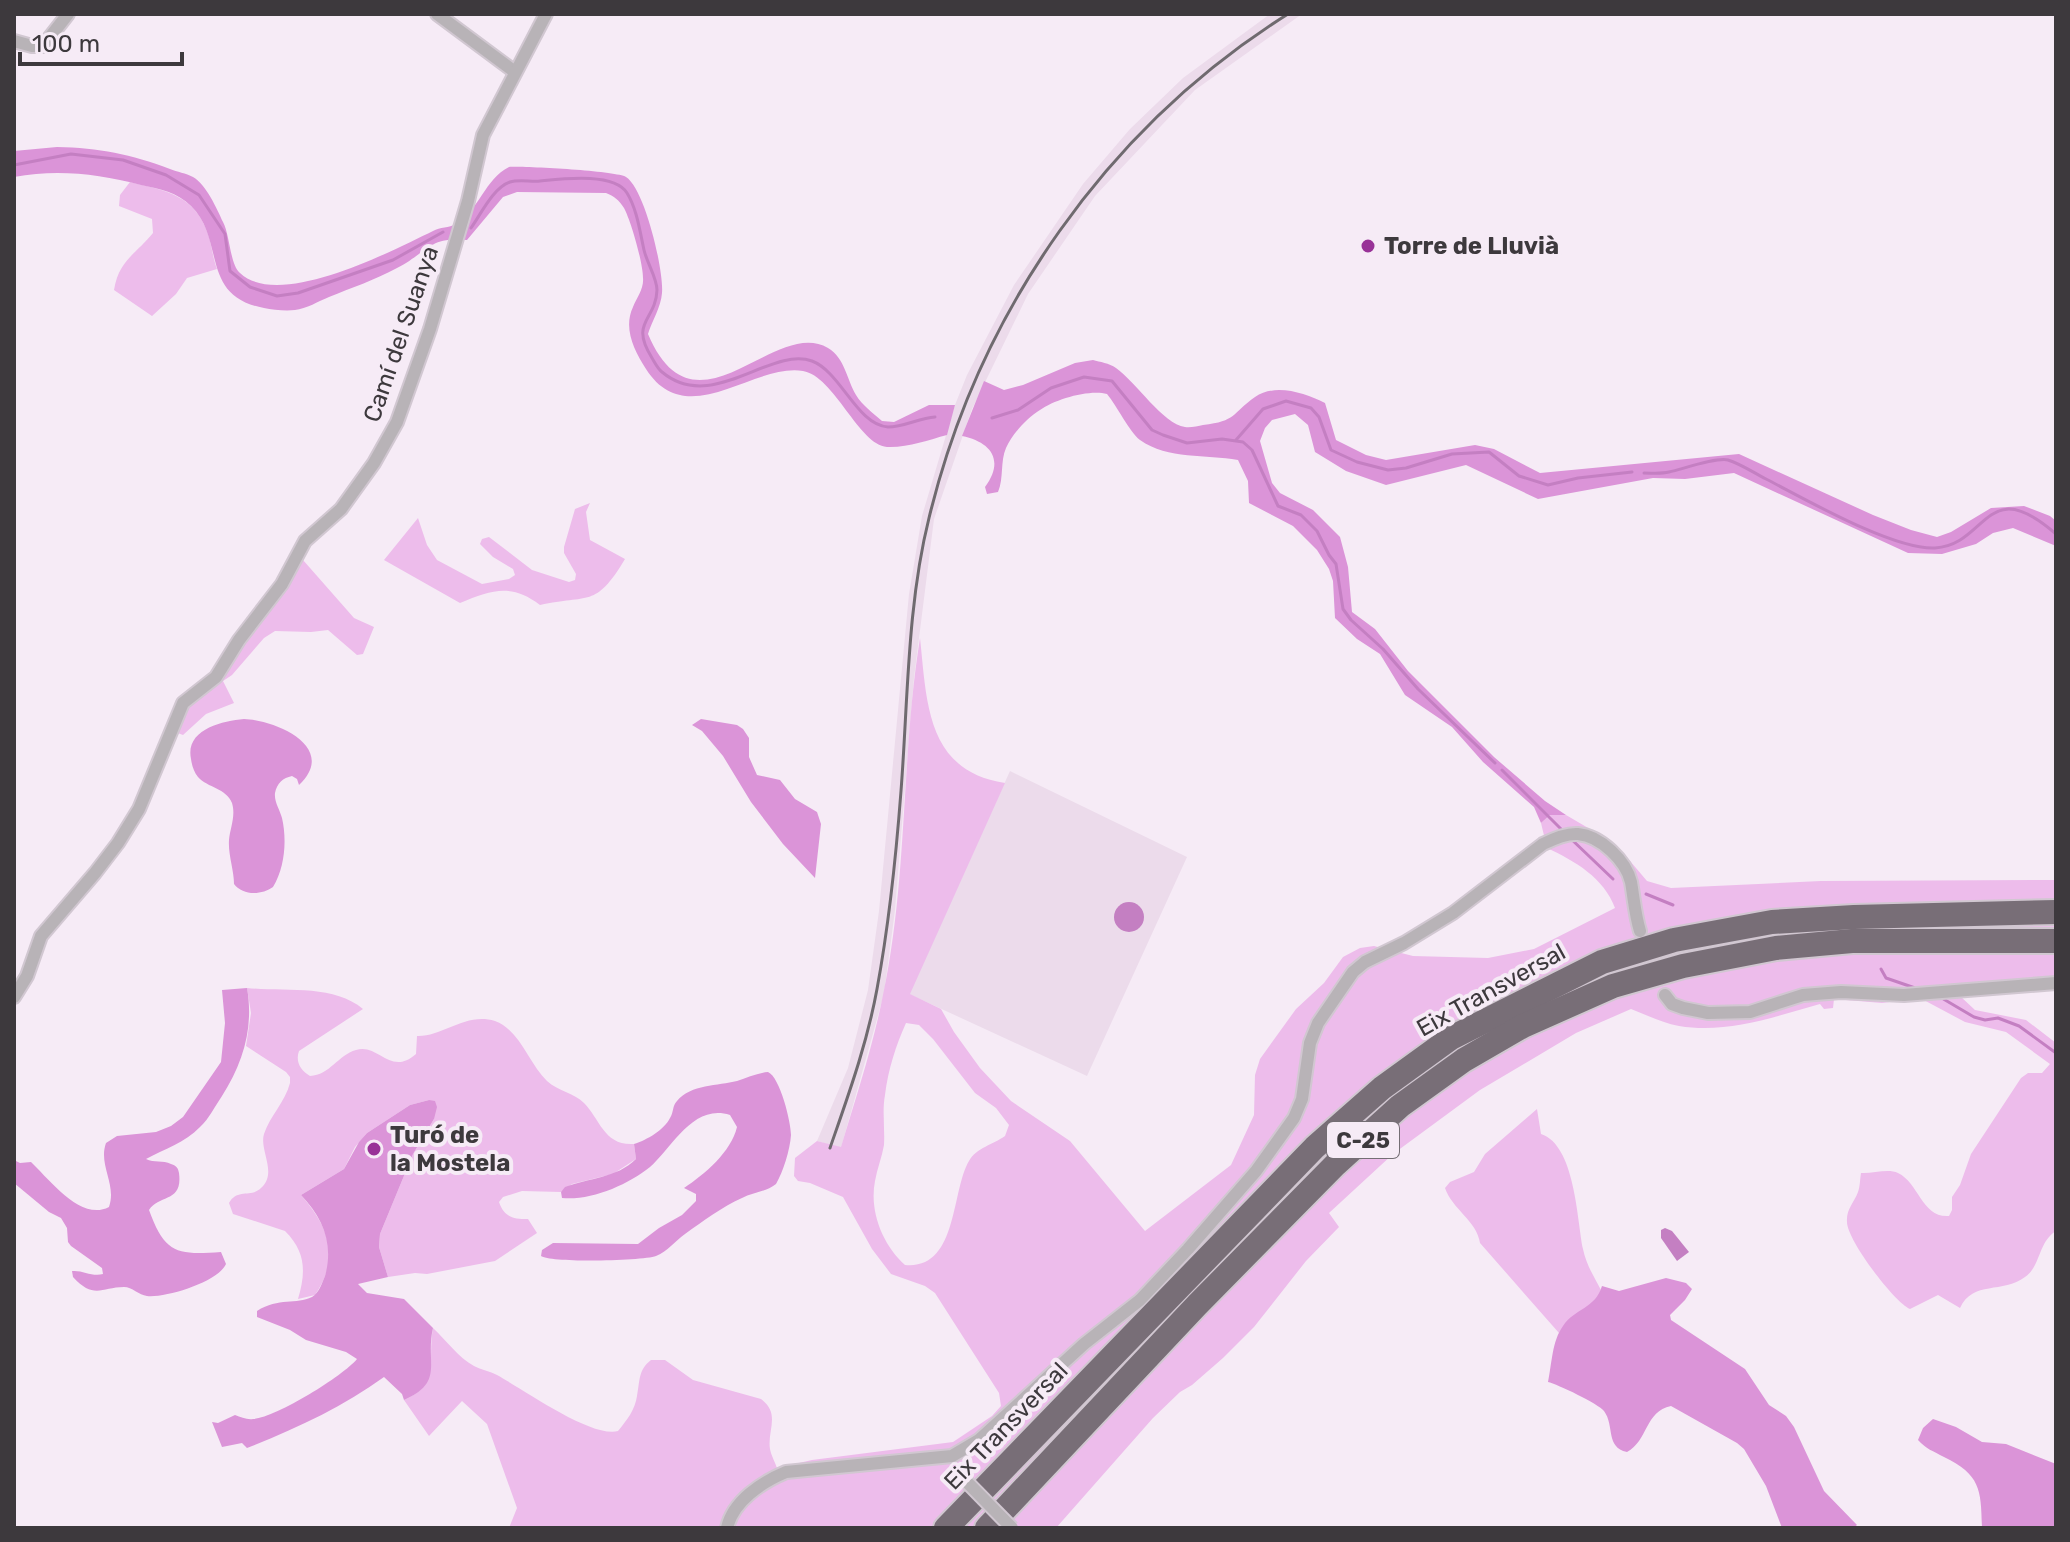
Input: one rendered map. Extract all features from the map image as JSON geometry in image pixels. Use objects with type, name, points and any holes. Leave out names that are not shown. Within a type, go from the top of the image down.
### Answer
[{"type":"highway","name":"Eix Transversal","points":[[946,1528],[1315,1147],[1382,1088],[1451,1038],[1602,962],[1674,940],[1786,921],[2056,912]]},
{"type":"highway","name":"Eix Transversal","points":[[987,1528],[1197,1305],[1335,1165],[1400,1106],[1464,1060],[1523,1026],[1613,986],[1683,966],[1776,948],[1852,941],[2056,941]]},
{"type":"street","points":[[14,41],[43,46],[68,14]]},
{"type":"street","points":[[437,14],[515,72]]},
{"type":"street","name":"Camí del Suanya","points":[[14,997],[27,976],[41,936],[103,863],[139,809],[183,703],[216,677],[239,640],[282,584],[305,541],[341,509],[374,463],[397,422],[435,315],[468,201],[483,135],[546,14]]},
{"type":"street","points":[[727,1528],[730,1516],[744,1500],[768,1479],[786,1472],[948,1456],[979,1440],[1084,1344],[1140,1300],[1246,1183],[1294,1118],[1302,1099],[1307,1053],[1318,1023],[1361,965],[1440,921],[1543,844],[1575,834],[1595,840],[1622,863],[1631,883],[1632,906],[1640,931]]},
{"type":"street","points":[[1665,995],[1672,1004],[1683,1008],[1708,1013],[1750,1012],[1803,995],[1841,992],[1904,995],[2056,983]]},
{"type":"street","points":[[948,1456],[951,1465],[1012,1528]]},
{"type":"shaded area","points":[[1270,14],[1302,14],[1195,90],[1095,196],[1028,294],[972,409],[934,519],[914,678],[895,910],[884,994],[841,1148],[817,1141],[848,1068],[868,990],[879,911],[909,594],[922,516],[967,375],[1014,285],[1083,184],[1130,129],[1183,78]]},
{"type":"shaded area","points":[[57,147],[101,150],[128,156],[198,180],[218,210],[240,273],[258,283],[281,285],[336,273],[456,224],[471,211],[494,179],[509,167],[589,171],[626,177],[640,197],[656,250],[662,293],[648,334],[667,365],[688,379],[711,379],[784,348],[807,343],[828,348],[842,363],[858,399],[882,421],[894,422],[929,405],[955,405],[947,435],[902,446],[887,447],[877,443],[866,435],[825,385],[803,371],[783,371],[700,396],[681,395],[662,387],[646,369],[631,339],[630,315],[643,282],[641,263],[624,208],[606,193],[517,192],[503,197],[467,240],[436,243],[372,280],[304,308],[280,310],[244,302],[230,292],[216,265],[202,220],[186,201],[174,194],[94,176],[46,173],[14,177],[14,151]]},
{"type":"shaded area","points":[[130,182],[168,192],[196,212],[209,237],[217,269],[187,278],[176,294],[152,316],[114,290],[124,265],[153,233],[152,219],[119,206],[120,195]]},
{"type":"shaded area","points":[[1093,360],[1116,368],[1159,411],[1185,427],[1228,419],[1263,393],[1290,391],[1325,403],[1336,440],[1366,455],[1386,460],[1475,445],[1494,449],[1540,473],[1739,454],[1873,515],[1937,537],[1991,508],[2024,506],[2056,521],[2056,546],[2013,528],[1942,554],[1908,553],[1734,473],[1685,479],[1653,478],[1538,499],[1466,465],[1386,485],[1346,471],[1315,452],[1308,425],[1295,414],[1272,420],[1260,441],[1272,483],[1280,493],[1313,510],[1340,537],[1348,567],[1352,612],[1375,629],[1408,671],[1494,757],[1566,815],[1550,815],[1541,823],[1534,807],[1483,762],[1452,727],[1405,695],[1380,654],[1357,639],[1335,618],[1333,581],[1329,569],[1317,550],[1293,526],[1249,503],[1248,481],[1238,460],[1175,454],[1151,446],[1136,436],[1107,394],[1082,394],[1046,406],[1020,427],[1006,448],[998,492],[987,494],[985,487],[994,468],[992,454],[981,443],[962,436],[984,381],[1004,390],[1075,363]]},
{"type":"shaded area","points":[[590,503],[586,512],[590,540],[625,559],[606,586],[590,597],[540,605],[520,594],[501,591],[460,603],[384,560],[418,518],[427,545],[437,560],[482,584],[515,575],[513,569],[493,557],[480,544],[482,539],[489,537],[532,570],[569,582],[575,580],[576,574],[564,553],[564,547],[575,509]]},
{"type":"shaded area","points":[[303,560],[354,618],[374,627],[363,654],[357,655],[328,630],[275,631],[264,638],[223,681],[234,703],[206,714],[183,735],[175,732],[186,711],[229,667]]},
{"type":"shaded area","points":[[920,638],[929,709],[945,749],[959,764],[979,776],[1005,783],[910,994],[941,1009],[980,1068],[1011,1101],[1070,1141],[1145,1231],[1231,1165],[1254,1115],[1255,1075],[1260,1059],[1296,1009],[1324,983],[1343,957],[1360,948],[1374,946],[1413,956],[1488,958],[1534,949],[1615,908],[1596,879],[1547,848],[1541,823],[1550,815],[1566,815],[1625,855],[1647,881],[1671,888],[1821,881],[2056,880],[2056,988],[1960,996],[1975,1010],[2026,1020],[2056,1043],[2056,1231],[2046,1241],[2034,1267],[2016,1282],[1980,1290],[1966,1299],[1960,1308],[1938,1295],[1910,1309],[1893,1295],[1872,1270],[1849,1231],[1848,1213],[1859,1190],[1861,1173],[1898,1173],[1933,1212],[1949,1216],[1952,1197],[1960,1185],[1971,1154],[2021,1078],[2028,1073],[2042,1073],[2050,1064],[2006,1032],[1965,1022],[1920,998],[1882,1003],[1834,999],[1833,1008],[1824,1009],[1820,1004],[1768,1019],[1715,1028],[1673,1025],[1631,1009],[1576,1033],[1480,1090],[1393,1154],[1329,1213],[1339,1227],[1306,1261],[1254,1327],[1153,1418],[1056,1528],[509,1528],[517,1508],[487,1424],[462,1401],[429,1436],[404,1400],[416,1394],[428,1379],[433,1328],[468,1363],[497,1375],[575,1420],[606,1431],[618,1431],[630,1415],[642,1372],[651,1360],[665,1360],[693,1380],[761,1399],[772,1416],[770,1449],[777,1468],[812,1460],[953,1442],[992,1416],[1001,1406],[999,1393],[935,1293],[925,1286],[891,1274],[872,1249],[843,1197],[798,1181],[794,1176],[795,1158],[817,1141],[841,1147],[874,1033],[897,906]],"holes":[[[906,1023],[919,1025],[975,1093],[996,1108],[1009,1125],[1005,1136],[981,1149],[969,1161],[950,1226],[935,1255],[922,1263],[905,1265],[884,1238],[876,1216],[874,1193],[884,1145],[884,1101],[890,1067]]]},
{"type":"shaded area","points":[[244,719],[286,730],[307,748],[312,759],[309,771],[299,785],[292,776],[276,789],[284,853],[273,887],[258,893],[242,891],[234,884],[229,846],[232,803],[226,794],[198,777],[191,759],[191,749],[199,734],[225,722]]},
{"type":"shaded area","points":[[701,719],[737,725],[743,729],[749,738],[749,757],[757,775],[780,780],[795,799],[817,812],[821,824],[815,878],[783,844],[751,802],[723,756],[702,731],[692,725]]},
{"type":"shaded area","points":[[1010,771],[1187,857],[1087,1076],[909,994]]},
{"type":"shaded area","points":[[1129,902],[1135,903],[1143,911],[1143,923],[1135,931],[1129,932],[1123,931],[1115,923],[1114,917],[1115,911],[1123,903]]},
{"type":"shaded area","points":[[247,988],[323,992],[351,1001],[363,1009],[299,1051],[300,1066],[310,1076],[323,1072],[356,1050],[371,1051],[392,1061],[407,1060],[416,1054],[417,1036],[474,1020],[495,1021],[518,1039],[547,1081],[576,1097],[590,1109],[609,1136],[616,1141],[634,1144],[636,1159],[613,1174],[572,1184],[561,1192],[522,1191],[503,1197],[499,1202],[506,1214],[528,1219],[537,1233],[495,1261],[427,1274],[388,1277],[379,1247],[380,1234],[413,1154],[434,1119],[429,1100],[410,1105],[367,1133],[355,1147],[344,1169],[301,1195],[324,1230],[329,1255],[328,1268],[315,1295],[298,1299],[303,1271],[292,1239],[285,1231],[233,1214],[229,1203],[236,1196],[257,1191],[266,1182],[268,1169],[264,1134],[290,1083],[286,1072],[246,1046],[251,1013]]},
{"type":"shaded area","points":[[247,988],[248,1031],[241,1058],[229,1084],[194,1133],[146,1159],[173,1165],[179,1173],[174,1194],[149,1210],[161,1236],[174,1249],[183,1252],[221,1252],[226,1264],[202,1283],[156,1296],[147,1296],[124,1287],[98,1291],[87,1288],[73,1277],[72,1271],[99,1275],[103,1274],[102,1268],[71,1246],[61,1218],[14,1183],[14,1160],[31,1162],[77,1204],[98,1210],[109,1207],[111,1190],[104,1159],[106,1143],[117,1136],[156,1132],[183,1117],[221,1062],[225,1023],[222,990]]},
{"type":"shaded area","points":[[768,1072],[781,1091],[791,1135],[786,1161],[776,1184],[720,1210],[656,1256],[561,1260],[541,1256],[542,1250],[553,1243],[638,1244],[682,1215],[696,1201],[696,1194],[684,1188],[716,1162],[734,1136],[737,1127],[730,1115],[705,1115],[694,1121],[650,1167],[620,1186],[584,1197],[562,1198],[561,1192],[565,1187],[612,1174],[636,1159],[634,1144],[664,1127],[675,1103],[683,1095],[705,1086]]},
{"type":"shaded area","points":[[435,1101],[437,1107],[434,1119],[413,1154],[380,1234],[379,1247],[388,1277],[358,1284],[367,1293],[404,1299],[433,1328],[431,1370],[425,1386],[404,1400],[402,1394],[384,1377],[335,1408],[283,1433],[247,1448],[242,1443],[222,1447],[212,1422],[218,1423],[235,1415],[253,1419],[277,1412],[324,1385],[357,1359],[257,1317],[257,1311],[273,1304],[312,1297],[325,1276],[328,1253],[325,1232],[301,1195],[344,1169],[367,1133],[410,1105]]},
{"type":"shaded area","points":[[1537,1109],[1541,1134],[1561,1152],[1568,1167],[1584,1255],[1601,1290],[1593,1302],[1559,1333],[1480,1243],[1474,1228],[1445,1188],[1450,1182],[1474,1172],[1485,1154]]},
{"type":"shaded area","points":[[1661,1230],[1672,1231],[1689,1252],[1677,1261],[1661,1238]]},
{"type":"shaded area","points":[[1666,1278],[1686,1283],[1692,1289],[1670,1315],[1671,1320],[1745,1369],[1769,1405],[1786,1416],[1794,1427],[1824,1491],[1857,1525],[1853,1528],[1782,1528],[1766,1486],[1744,1449],[1737,1443],[1671,1406],[1656,1414],[1639,1441],[1627,1452],[1613,1441],[1607,1417],[1601,1408],[1548,1382],[1559,1332],[1573,1315],[1595,1299],[1602,1286],[1619,1291]]},
{"type":"shaded area","points":[[1933,1419],[1956,1427],[1982,1442],[2006,1444],[2056,1464],[2056,1528],[1982,1528],[1981,1503],[1972,1477],[1918,1440],[1923,1428]]},
{"type":"waterway","points":[[14,165],[71,154],[123,160],[166,175],[199,195],[225,234],[230,271],[250,287],[277,296],[298,293],[393,260],[443,232]]},
{"type":"waterway","points":[[471,228],[493,196],[510,182],[586,178],[611,182],[620,186],[630,199],[655,281],[656,300],[643,328],[643,336],[662,372],[681,383],[701,386],[740,377],[778,362],[796,359],[812,361],[832,376],[858,408],[877,424],[894,427],[935,417]]},
{"type":"waterway","points":[[992,418],[1018,410],[1051,388],[1084,377],[1112,381],[1152,430],[1163,435],[1187,443],[1222,439],[1243,442],[1252,450],[1278,506],[1301,515],[1317,531],[1336,564],[1343,609],[1351,620],[1495,763]]},
{"type":"waterway","points":[[1236,440],[1263,409],[1286,401],[1311,408],[1319,417],[1331,450],[1357,462],[1388,470],[1406,468],[1452,454],[1489,452],[1519,476],[1548,485],[1632,472]]},
{"type":"waterway","points":[[1644,473],[1666,473],[1728,460],[1849,522],[1917,546],[1935,548],[1953,544],[2000,510],[2015,510],[2033,517],[2056,534]]},
{"type":"waterway","points":[[1502,770],[1564,832]]},
{"type":"waterway","points":[[1569,837],[1613,879]]},
{"type":"waterway","points":[[1646,894],[1673,905]]},
{"type":"waterway","points":[[1881,969],[1886,978],[1918,989]]},
{"type":"waterway","points":[[1940,997],[1974,1017],[1985,1020],[1998,1018],[2019,1026],[2056,1053]]},
{"type":"railway","points":[[830,1148],[868,1030],[877,989],[892,890],[916,585],[929,518],[951,442],[981,368],[1017,297],[1060,231],[1108,169],[1163,111],[1223,60],[1288,14]]},
{"type":"place","name":"Torre de Lluvià","points":[[1368,246]]},
{"type":"place","name":"Turó de la Mostela","points":[[374,1149]]}]
